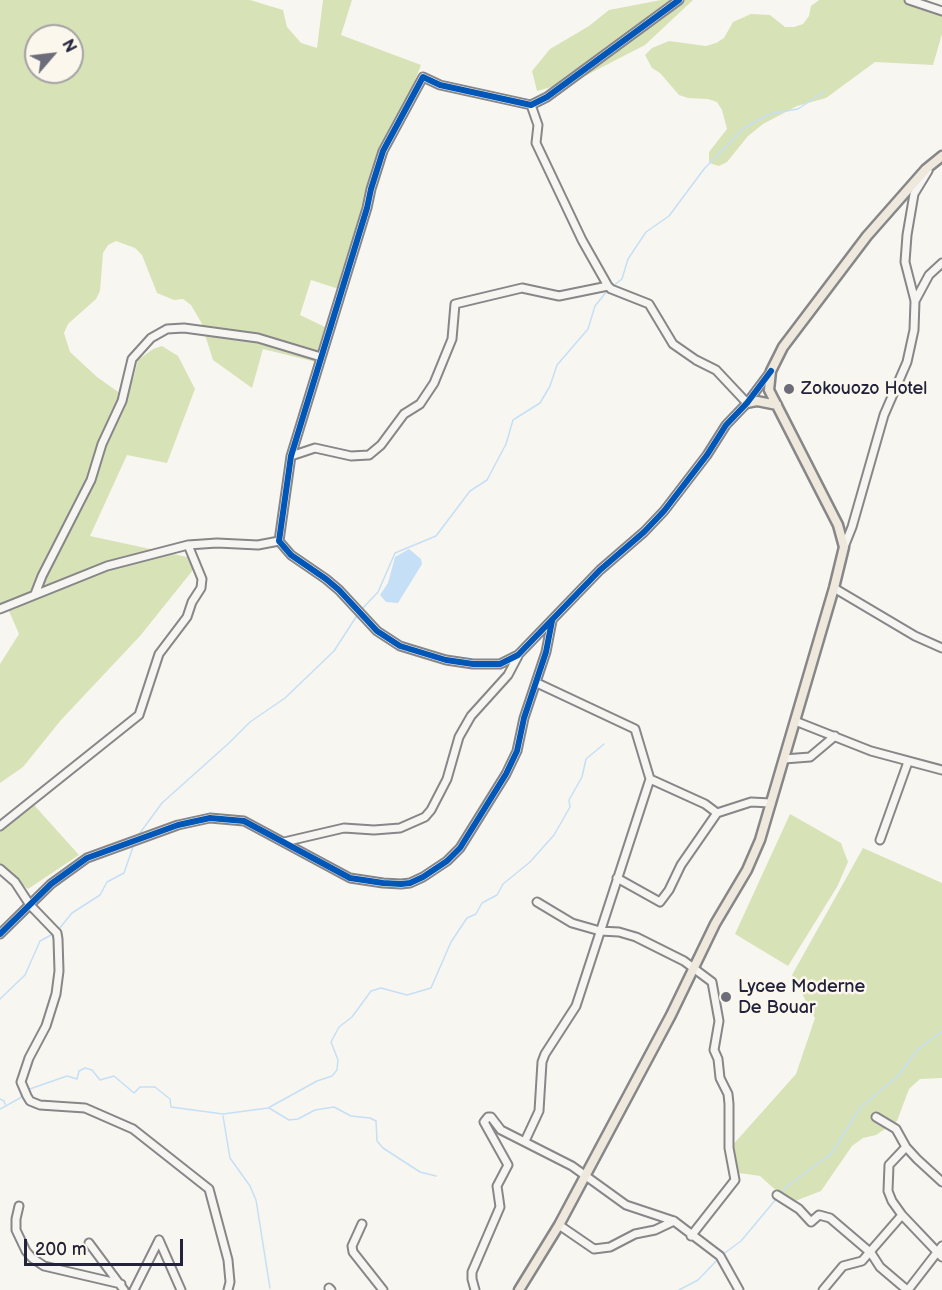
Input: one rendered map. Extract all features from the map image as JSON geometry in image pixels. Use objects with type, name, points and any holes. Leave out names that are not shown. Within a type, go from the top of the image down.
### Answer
[{"type":"main road","points":[[519,1290],[559,1225],[715,924],[747,870],[760,840],[834,588],[844,547],[838,525],[769,390],[771,371],[783,347],[853,254],[893,205],[942,156]]},
{"type":"main road","points":[[747,403],[757,401],[777,405]]},
{"type":"street","points":[[518,655],[500,664],[473,664],[446,660],[400,646],[377,631],[339,590],[291,555],[279,541],[291,456],[383,151],[423,77],[440,85],[531,105],[547,98],[680,0]]},
{"type":"street","points":[[909,0],[942,11]]},
{"type":"street","points":[[531,105],[538,125],[536,143],[582,240],[608,286],[649,304],[673,344],[716,370],[747,403]]},
{"type":"street","points":[[844,547],[852,527],[884,415],[907,362],[914,330],[915,301],[905,262],[907,235],[914,194],[932,164]]},
{"type":"street","points":[[915,301],[929,275],[942,262]]},
{"type":"street","points":[[291,456],[315,448],[351,456],[369,455],[381,445],[404,414],[420,404],[434,384],[452,339],[455,304],[522,288],[559,296],[608,286]]},
{"type":"street","points":[[35,594],[91,480],[102,444],[122,401],[132,360],[151,338],[166,329],[184,328],[258,338],[321,357]]},
{"type":"street","points":[[284,842],[344,828],[374,830],[400,828],[424,817],[431,810],[447,779],[459,737],[471,716],[507,675],[518,655],[600,570],[644,532],[664,511],[707,455],[726,425],[747,403],[771,371]]},
{"type":"street","points":[[0,609],[107,566],[188,545],[217,543],[258,545],[279,541]]},
{"type":"street","points":[[0,826],[139,716],[159,654],[187,617],[192,602],[201,588],[202,579],[188,545]]},
{"type":"street","points":[[834,588],[915,636],[940,645]]},
{"type":"street","points":[[0,934],[51,884],[87,858],[193,821],[210,818],[244,821],[350,878],[401,884],[423,877],[447,861],[460,848],[500,785],[517,751],[552,621]]},
{"type":"street","points":[[525,1141],[539,1111],[542,1062],[576,1006],[650,779],[634,729],[537,683]]},
{"type":"street","points":[[795,721],[871,751],[942,770]]},
{"type":"street","points":[[784,759],[810,757],[835,736]]},
{"type":"street","points":[[880,840],[908,762]]},
{"type":"street","points":[[650,779],[705,804],[717,813]]},
{"type":"street","points":[[617,878],[660,902],[669,890],[681,865],[717,813],[751,802],[771,803]]},
{"type":"street","points":[[0,869],[15,882],[30,904],[57,933],[59,971],[56,994],[46,1026],[29,1058],[21,1082],[30,1101],[40,1105],[85,1108],[133,1128],[209,1189],[228,1260],[230,1282],[228,1290]]},
{"type":"street","points":[[537,902],[572,923],[600,931],[619,932],[636,937],[694,968],[712,982],[719,1021],[714,1050],[718,1059],[720,1078],[728,1094],[729,1148],[735,1180],[691,1236]]},
{"type":"street","points":[[475,1290],[472,1272],[500,1207],[498,1186],[508,1165],[484,1122],[488,1117],[501,1130],[572,1166],[627,1205],[674,1221],[720,1256],[739,1290]]},
{"type":"street","points":[[876,1117],[896,1129],[916,1159],[942,1182]]},
{"type":"street","points":[[777,1195],[799,1209],[811,1222],[819,1215],[830,1218],[871,1252],[880,1267],[907,1290],[940,1251],[902,1215],[888,1191],[889,1165],[906,1147]]},
{"type":"street","points":[[19,1206],[16,1230],[32,1258],[44,1266],[123,1287]]},
{"type":"street","points":[[824,1290],[843,1266],[862,1261],[902,1215]]},
{"type":"street","points":[[559,1225],[594,1249],[610,1247],[635,1234],[655,1230],[674,1221]]},
{"type":"street","points":[[363,1224],[352,1246],[353,1252],[383,1290]]},
{"type":"street","points":[[134,1290],[159,1240],[181,1290]]},
{"type":"street","points":[[89,1243],[123,1287]]},
{"type":"green space","points":[[0,0],[250,0],[283,10],[287,27],[301,43],[317,48],[323,0],[352,0],[341,35],[421,65],[378,175],[342,290],[311,280],[300,315],[329,329],[320,363],[263,349],[252,388],[213,360],[201,322],[191,305],[183,299],[174,300],[157,293],[142,255],[135,248],[116,241],[108,245],[103,253],[100,291],[96,299],[68,324],[64,333],[70,352],[97,377],[121,394],[133,379],[138,360],[153,349],[162,346],[178,356],[195,389],[167,463],[127,455],[90,536],[201,560],[140,636],[61,720],[23,767],[0,783],[0,664],[19,634],[9,611],[0,614]]},
{"type":"green space","points":[[661,0],[693,0],[645,45],[577,80],[537,91],[532,71],[550,49],[589,26],[609,10]]},
{"type":"green space","points":[[819,0],[904,0],[942,16],[942,34],[933,65],[875,62],[826,98],[797,106],[763,124],[748,136],[727,162],[719,166],[709,163],[709,152],[727,129],[722,110],[717,102],[679,95],[660,73],[652,68],[645,55],[652,48],[669,41],[706,46],[716,43],[724,38],[733,22],[751,14],[770,15],[785,27],[794,27],[803,24],[809,16],[811,6]]},
{"type":"green space","points":[[34,805],[79,855],[28,889],[0,868],[0,826]]},
{"type":"green space","points":[[790,814],[841,843],[848,862],[837,887],[788,966],[735,934]]},
{"type":"green space","points":[[863,848],[942,883],[942,1078],[920,1079],[909,1089],[897,1121],[876,1135],[863,1138],[852,1146],[821,1191],[790,1203],[760,1176],[739,1173],[730,1148],[796,1074],[815,1018],[792,975]]},
{"type":"water","points":[[409,549],[421,559],[422,564],[398,603],[386,602],[380,595],[388,583],[395,557]]},
{"type":"waterway","points":[[613,286],[622,279],[628,259],[646,232],[669,216],[704,169],[744,128],[769,114],[798,109],[825,91]]},
{"type":"waterway","points":[[361,610],[378,592],[395,553],[436,536],[470,491],[487,480],[506,444],[513,420],[540,403],[550,386],[557,365],[588,329],[595,306],[607,291]]},
{"type":"waterway","points":[[137,837],[162,803],[250,722],[285,698],[334,651],[358,614]]},
{"type":"waterway","points":[[27,1090],[67,1076],[77,1079],[79,1071],[85,1068],[92,1070],[100,1080],[114,1076],[134,1093],[140,1087],[155,1087],[170,1099],[171,1107],[223,1114],[268,1108],[317,1081],[332,1076],[337,1070],[338,1060],[331,1042],[339,1027],[352,1017],[371,991],[381,988],[407,995],[431,988],[451,942],[467,918],[476,914],[482,903],[497,895],[503,884],[530,862],[554,835],[570,807],[569,800],[582,777],[586,759],[604,744]]},
{"type":"waterway","points":[[59,929],[72,913],[100,895],[107,882],[124,873],[134,844]]},
{"type":"waterway","points":[[0,999],[25,975],[40,941],[53,934]]},
{"type":"waterway","points":[[780,1194],[786,1187],[831,1154],[860,1108],[898,1076],[918,1049],[942,1031]]},
{"type":"waterway","points":[[0,1109],[24,1094]]},
{"type":"waterway","points":[[0,1099],[5,1104]]},
{"type":"waterway","points":[[269,1108],[289,1120],[298,1119],[315,1110],[334,1107],[351,1116],[370,1118],[376,1121],[377,1141],[383,1148],[420,1172],[436,1176]]},
{"type":"waterway","points":[[223,1116],[230,1158],[250,1186],[256,1200],[270,1288]]},
{"type":"waterway","points":[[722,1255],[741,1241],[777,1198]]},
{"type":"waterway","points":[[679,1290],[698,1280],[719,1258]]},
{"type":"cycle path","points":[[679,0],[547,97],[531,105],[440,85],[423,77],[383,151],[371,189],[291,456],[279,541],[291,555],[339,590],[377,631],[400,646],[446,660],[473,664],[500,664],[518,655],[600,570],[644,532],[664,511],[707,455],[726,425],[747,403],[771,371]]},
{"type":"cycle path","points":[[0,934],[51,884],[87,858],[178,825],[210,818],[244,821],[350,878],[401,884],[423,877],[447,861],[460,848],[506,774],[517,751],[524,718],[546,652],[552,621]]},
{"type":"place","name":"Zokouozo Hotel","points":[[789,389]]},
{"type":"place","name":"Lycee Moderne De Bouar","points":[[726,997]]}]
